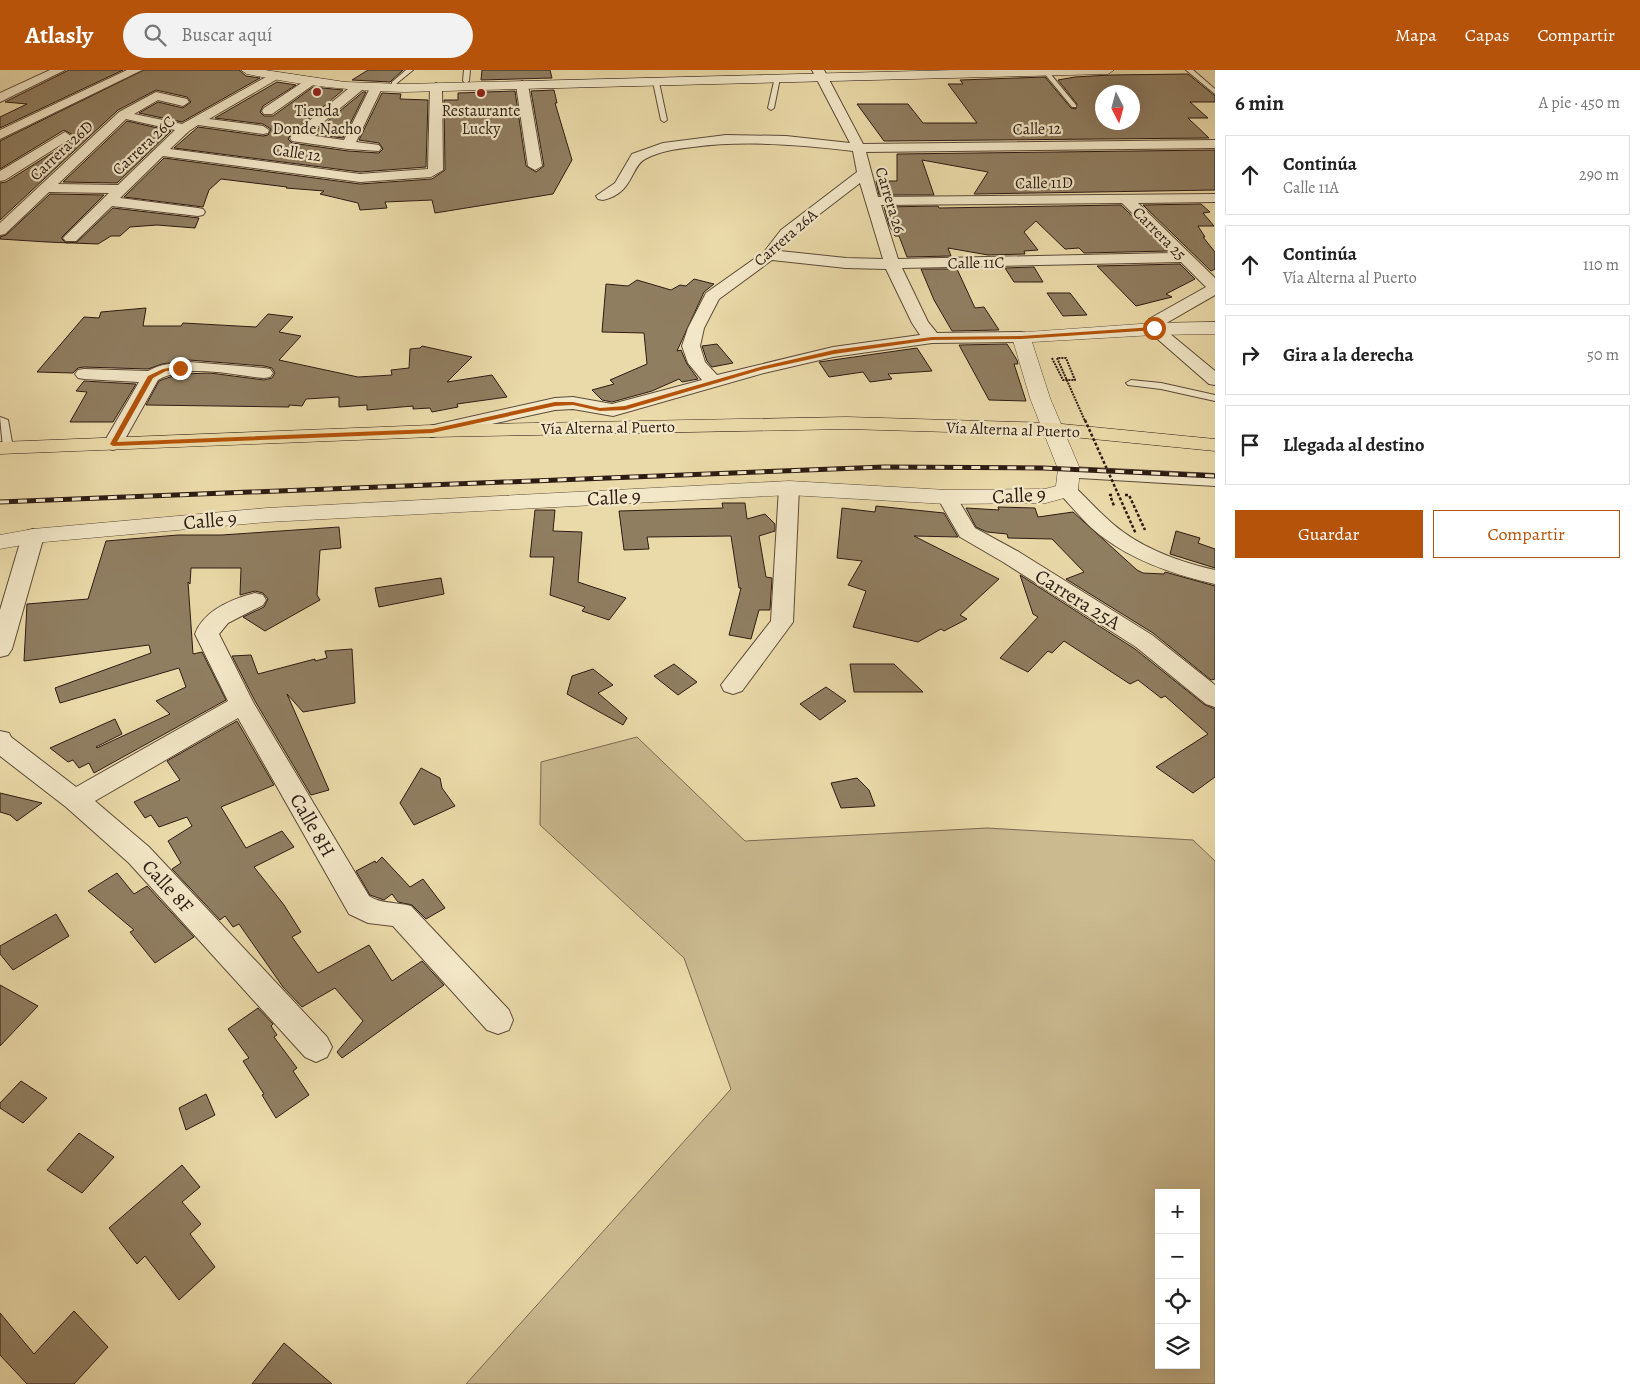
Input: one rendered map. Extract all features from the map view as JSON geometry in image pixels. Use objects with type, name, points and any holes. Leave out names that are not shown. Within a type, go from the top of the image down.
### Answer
[{"type":"main road","points":[[247,70],[394,83],[466,76],[1108,70]]},
{"type":"main road","points":[[317,76],[358,87],[376,88],[777,78],[820,73],[892,70]]},
{"type":"main road","points":[[1068,482],[1021,338],[1154,328],[1215,328]]},
{"type":"main road","name":"Vía Alterna al Puerto","points":[[4,448],[432,431],[847,423],[1052,429],[1215,445]]},
{"type":"main road","name":"Calle 9","points":[[0,542],[33,536],[277,515],[788,488],[947,497],[1046,496],[1068,482]]},
{"type":"street","points":[[0,98],[59,70]]},
{"type":"street","points":[[0,135],[136,70]]},
{"type":"street","name":"Carrera 26C","points":[[71,238],[184,128],[277,73]]},
{"type":"street","name":"Carrera 26","points":[[820,73],[859,148],[864,173],[892,264],[920,323],[932,338]]},
{"type":"street","points":[[268,111],[317,76]]},
{"type":"street","points":[[522,85],[535,166]]},
{"type":"street","points":[[358,87],[297,138],[374,148]]},
{"type":"street","name":"Calle 12","points":[[159,152],[360,178],[431,173],[436,170],[436,87]]},
{"type":"street","points":[[348,145],[376,88]]},
{"type":"street","name":"Carrera 26D","points":[[0,231],[123,115],[156,96],[183,102]]},
{"type":"street","points":[[123,115],[184,128]]},
{"type":"street","points":[[196,121],[263,130]]},
{"type":"street","points":[[0,124],[65,136],[0,177]]},
{"type":"street","name":"Calle 12","points":[[603,196],[620,186],[637,157],[663,147],[726,139],[786,140],[859,148],[1215,144]]},
{"type":"street","name":"Carrera 26A","points":[[713,382],[698,364],[691,346],[696,328],[712,296],[769,255],[786,233],[864,173]]},
{"type":"street","points":[[45,188],[122,189]]},
{"type":"street","name":"Calle 11D","points":[[874,202],[1215,198]]},
{"type":"street","name":"Carrera 25","points":[[1126,199],[1215,288]]},
{"type":"street","points":[[109,201],[198,212]]},
{"type":"street","name":"Calle 11C","points":[[769,255],[846,263],[892,264],[1185,257]]},
{"type":"street","points":[[1215,288],[1155,323],[1154,328],[1215,380]]},
{"type":"street","points":[[432,431],[560,404],[573,403],[600,409],[625,408],[760,368],[834,352],[932,338],[1021,338]]},
{"type":"street","points":[[84,374],[150,377],[165,370],[195,367],[264,373]]},
{"type":"street","points":[[113,444],[150,377]]},
{"type":"street","name":"Calle 9","points":[[1068,482],[1215,480]]},
{"type":"street","points":[[1068,482],[1117,537],[1167,564],[1194,573],[1215,576]]},
{"type":"street","points":[[733,685],[782,622],[788,488]]},
{"type":"street","name":"Carrera 25A","points":[[947,497],[967,532],[1012,557],[1144,641],[1215,698]]},
{"type":"street","points":[[0,649],[33,536]]},
{"type":"street","name":"Calle 8H","points":[[255,600],[214,621],[208,628],[207,634],[242,704],[359,905],[368,911],[401,915],[498,1020]]},
{"type":"street","points":[[74,800],[242,704]]},
{"type":"street","name":"Calle 8F","points":[[1,742],[140,855],[316,1047]]},
{"type":"lane","points":[[394,83],[410,70]]},
{"type":"lane","points":[[1189,70],[1215,92]]},
{"type":"lane","points":[[1046,72],[1074,106]]},
{"type":"lane","points":[[771,108],[777,78]]},
{"type":"lane","points":[[656,82],[664,120]]},
{"type":"lane","points":[[1131,383],[1162,386],[1215,398]]},
{"type":"lane","points":[[1,418],[4,448]]},
{"type":"path","points":[[1059,380],[1048,358],[1053,358],[1063,380],[1069,380],[1075,380],[1066,358],[1057,358],[1061,365],[1064,373],[1068,380],[1075,395],[1079,403],[1104,462],[1116,489],[1120,498],[1136,534],[1146,534],[1129,495],[1119,495],[1110,495],[1117,514]]},
{"type":"shaded area","points":[[637,737],[745,841],[987,828],[1193,840],[1215,861],[1215,1384],[466,1384],[731,1089],[684,958],[540,825],[541,762]]},
{"type":"building","points":[[69,70],[123,70],[0,128],[0,117],[27,104],[5,102]]},
{"type":"building","points":[[144,70],[239,70],[246,76],[260,78],[182,122],[139,113],[158,102],[183,108],[191,102],[187,97],[156,90],[118,110],[0,220],[0,183],[6,182],[71,141],[73,135],[64,130],[0,169],[0,141]]},
{"type":"building","points":[[368,70],[403,70],[390,82],[352,80]]},
{"type":"building","points":[[482,70],[550,70],[552,78],[481,80]]},
{"type":"building","points":[[1188,74],[1215,96],[1215,102],[1190,102],[1208,118],[1188,118],[1209,138],[884,141],[857,104],[908,104],[923,123],[977,123],[948,84],[963,84],[960,80],[1045,77],[1071,108],[1076,109],[1077,104],[1058,80],[1075,77]]},
{"type":"building","points":[[277,82],[296,85],[263,106],[260,112],[264,116],[273,116],[313,87],[343,90],[291,134],[288,139],[292,143],[348,151],[379,153],[383,149],[379,143],[359,140],[382,93],[401,94],[400,99],[428,100],[426,167],[360,172],[174,148],[198,127],[263,136],[268,135],[271,129],[263,124],[215,118]]},
{"type":"building","points":[[554,90],[557,103],[555,103],[572,160],[553,194],[435,213],[432,200],[385,202],[387,208],[360,210],[358,203],[320,194],[324,191],[221,179],[209,190],[203,207],[124,197],[164,158],[360,184],[432,179],[445,170],[444,100],[458,100],[458,93],[515,91],[526,166],[536,172],[544,166],[531,91]]},
{"type":"building","points":[[363,92],[366,92],[343,138],[312,134]]},
{"type":"building","points":[[127,121],[171,131],[117,183],[63,182]]},
{"type":"building","points":[[1215,150],[1215,190],[974,194],[988,172],[922,160],[934,195],[879,195],[876,181],[897,181],[897,154]]},
{"type":"building","points":[[50,194],[104,195],[62,237],[66,243],[0,239],[0,237],[6,235]]},
{"type":"building","points":[[1201,204],[1210,212],[1203,213],[1214,226],[1198,226],[1205,237],[1203,237],[1215,252],[1215,269],[1211,271],[1143,205]]},
{"type":"building","points":[[1121,205],[1168,251],[1084,253],[1079,248],[1065,249],[1036,221],[1024,232],[1038,250],[1024,251],[1025,254],[988,255],[948,248],[951,256],[907,257],[899,236],[895,236],[889,225],[884,207],[938,206],[939,208]]},
{"type":"building","points":[[113,208],[199,218],[195,228],[157,225],[130,227],[120,236],[111,236],[98,244],[68,243],[77,242]]},
{"type":"building","points":[[1180,264],[1195,279],[1166,294],[1172,297],[1136,306],[1097,266]]},
{"type":"building","points":[[1034,267],[1043,282],[1014,282],[1005,268]]},
{"type":"building","points":[[921,269],[957,269],[975,308],[984,307],[999,330],[952,331],[934,300]]},
{"type":"building","points":[[694,279],[714,284],[704,292],[677,351],[681,350],[687,364],[698,379],[682,382],[679,379],[652,391],[612,402],[602,400],[592,390],[614,384],[610,380],[647,364],[644,333],[602,332],[606,284],[628,286],[637,280],[671,290],[680,285],[686,286]]},
{"type":"building","points":[[1047,293],[1070,293],[1087,315],[1063,316]]},
{"type":"building","points":[[146,308],[143,326],[181,326],[183,323],[256,327],[268,314],[293,317],[279,332],[301,336],[279,360],[358,377],[392,375],[391,370],[409,368],[410,349],[422,346],[472,357],[447,382],[492,375],[507,397],[457,404],[458,407],[432,412],[430,408],[413,409],[413,406],[367,410],[367,405],[339,407],[339,397],[306,399],[302,406],[289,405],[289,407],[146,405],[159,381],[170,377],[183,374],[210,373],[264,380],[272,378],[275,373],[272,368],[264,366],[189,360],[162,364],[148,369],[84,367],[78,368],[73,373],[37,372],[84,317],[99,318],[101,312]]},
{"type":"building","points":[[717,344],[733,363],[712,367],[707,361],[702,346]]},
{"type":"building","points":[[1007,344],[1017,360],[1018,364],[1014,364],[1026,401],[989,400],[959,345]]},
{"type":"building","points":[[917,348],[932,371],[888,374],[892,379],[870,382],[863,372],[829,377],[819,362]]},
{"type":"building","points":[[84,381],[136,384],[113,422],[70,422],[87,392],[76,391]]},
{"type":"building","points":[[722,503],[745,503],[747,519],[765,514],[775,524],[775,531],[759,536],[766,577],[772,578],[770,610],[759,610],[751,639],[729,635],[741,588],[739,588],[731,536],[647,537],[649,549],[624,550],[619,511],[723,508]]},
{"type":"building","points":[[876,506],[944,513],[958,537],[914,536],[999,579],[960,615],[967,619],[944,631],[941,629],[918,642],[853,627],[866,591],[848,585],[862,561],[837,558],[842,508],[875,512]]},
{"type":"building","points":[[998,507],[1035,508],[1038,517],[1073,512],[1137,570],[1143,573],[1164,574],[1165,572],[1215,586],[1215,679],[1211,680],[1153,633],[1066,579],[1084,572],[1052,539],[1008,538],[1007,534],[987,532],[976,527],[966,508],[999,510]]},
{"type":"building","points":[[535,510],[555,510],[553,531],[582,532],[578,582],[626,598],[609,620],[582,611],[585,607],[550,595],[554,557],[530,557]]},
{"type":"building","points":[[339,527],[341,548],[320,550],[317,595],[320,600],[265,631],[243,617],[264,607],[268,599],[263,593],[255,591],[240,595],[241,568],[191,568],[190,584],[188,582],[193,654],[202,652],[226,700],[94,773],[89,763],[79,768],[73,760],[68,762],[50,748],[115,719],[122,734],[97,748],[170,714],[156,701],[186,687],[179,668],[60,703],[55,688],[151,653],[149,645],[24,661],[27,604],[88,599],[106,541],[178,535],[222,535]]},
{"type":"building","points":[[1176,531],[1200,538],[1198,543],[1215,549],[1215,568],[1170,554]]},
{"type":"building","points":[[1020,575],[1135,649],[1205,705],[1215,709],[1215,777],[1193,793],[1156,767],[1208,734],[1165,696],[1161,698],[1138,680],[1130,684],[1064,641],[1052,653],[1048,651],[1028,672],[1000,658],[1038,617],[1033,614]]},
{"type":"building","points":[[441,578],[444,594],[379,607],[375,588]]},
{"type":"building","points":[[352,649],[355,703],[303,712],[287,694],[329,790],[311,795],[255,701],[232,656],[251,655],[258,674],[315,659],[315,661],[327,658],[325,651]]},
{"type":"building","points":[[674,664],[697,682],[678,695],[654,676]]},
{"type":"building","points":[[850,664],[894,664],[923,692],[854,692]]},
{"type":"building","points":[[593,669],[613,685],[598,693],[627,718],[623,725],[567,694],[572,676]]},
{"type":"building","points":[[826,687],[846,701],[820,720],[800,704]]},
{"type":"building","points":[[237,721],[274,785],[221,807],[246,848],[282,831],[294,847],[254,867],[284,905],[301,932],[292,937],[318,973],[369,945],[392,981],[422,961],[444,985],[342,1058],[337,1052],[363,1021],[335,988],[302,1007],[283,987],[239,924],[233,927],[225,916],[220,920],[172,869],[181,863],[168,841],[192,826],[187,817],[159,827],[151,815],[145,818],[134,802],[180,780],[167,761]]},
{"type":"building","points":[[421,768],[440,778],[442,788],[455,806],[414,825],[400,803]]},
{"type":"building","points":[[857,778],[869,790],[875,806],[841,808],[831,783]]},
{"type":"building","points":[[0,793],[42,803],[17,821],[10,815],[0,812]]},
{"type":"building","points":[[382,857],[410,887],[423,879],[445,908],[426,919],[412,905],[398,902],[392,894],[384,900],[370,895],[356,871],[375,861],[376,863]]},
{"type":"building","points":[[117,873],[134,894],[147,886],[194,937],[155,963],[130,932],[134,930],[88,891]]},
{"type":"building","points":[[56,914],[69,936],[13,970],[0,954],[0,946]]},
{"type":"building","points":[[0,985],[38,1006],[0,1046]]},
{"type":"building","points":[[258,1008],[273,1024],[271,1026],[277,1035],[274,1037],[297,1068],[293,1071],[309,1095],[276,1118],[262,1095],[264,1094],[243,1061],[249,1058],[228,1029]]},
{"type":"building","points":[[21,1081],[47,1098],[23,1123],[0,1108],[0,1103]]},
{"type":"building","points":[[206,1094],[215,1115],[186,1130],[179,1108]]},
{"type":"building","points":[[79,1133],[114,1157],[82,1193],[47,1170]]},
{"type":"building","points":[[182,1165],[200,1187],[182,1202],[201,1224],[190,1234],[215,1267],[179,1300],[145,1256],[137,1264],[109,1228]]},
{"type":"building","points":[[74,1311],[108,1347],[74,1384],[27,1384],[0,1355],[0,1313],[34,1354]]},
{"type":"building","points":[[284,1343],[332,1384],[252,1384]]},
{"type":"railway","points":[[0,502],[884,467],[1043,468],[1215,476]]},
{"type":"place","name":"Tienda Donde Nacho","points":[[317,92]]},
{"type":"place","name":"Restaurante Lucky","points":[[481,93]]},
{"type":"route","points":[[180,368],[165,370],[150,377],[113,444],[432,431],[555,404],[573,403],[613,410],[625,408],[760,368],[834,352],[932,338],[1021,338],[1154,328]]}]
